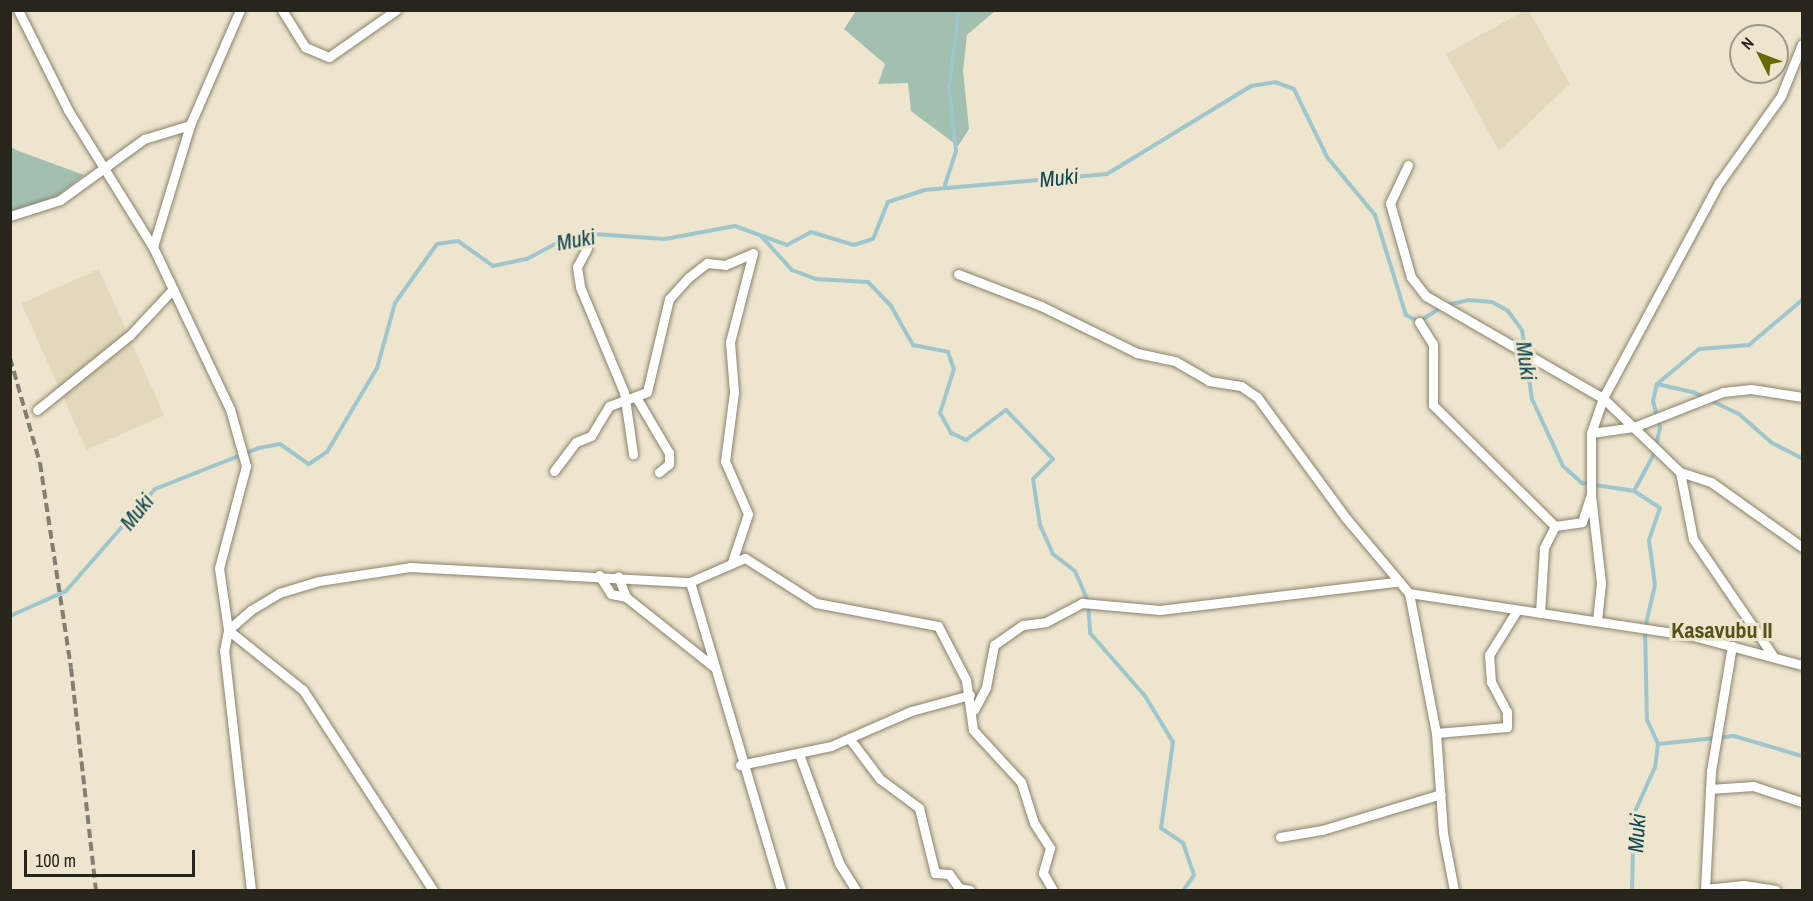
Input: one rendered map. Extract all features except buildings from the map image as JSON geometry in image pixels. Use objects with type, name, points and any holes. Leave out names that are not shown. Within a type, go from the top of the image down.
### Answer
[{"type":"street","points":[[18,10],[104,169],[153,247],[218,376],[246,466],[219,568],[228,630],[226,688],[251,891]]},
{"type":"street","points":[[153,247],[190,125],[240,10]]},
{"type":"street","points":[[282,10],[305,47],[329,57],[396,10]]},
{"type":"street","points":[[1597,620],[1601,583],[1592,531],[1596,506],[1592,495],[1591,433],[1603,398],[1719,183],[1781,96],[1803,44]]},
{"type":"street","points":[[10,216],[60,200],[144,139],[190,125]]},
{"type":"street","points":[[1408,165],[1390,203],[1411,277],[1426,296],[1603,398],[1642,437],[1662,449],[1680,472],[1693,539],[1773,656]]},
{"type":"street","points":[[587,248],[577,267],[580,287],[626,400],[633,454]]},
{"type":"street","points":[[554,471],[576,442],[591,436],[609,406],[647,392],[669,299],[706,263],[725,265],[753,253],[730,342],[734,392],[725,461],[748,514],[732,562]]},
{"type":"street","points":[[958,274],[1041,306],[1137,353],[1175,361],[1209,381],[1241,386],[1257,397],[1396,582],[1408,592],[1517,610],[1597,620],[1732,646],[1803,665]]},
{"type":"street","points":[[37,410],[130,335],[173,290]]},
{"type":"street","points":[[1419,322],[1433,344],[1432,391],[1438,412],[1556,526]]},
{"type":"street","points":[[1591,433],[1634,427],[1723,392],[1751,389],[1803,398]]},
{"type":"street","points":[[636,397],[669,453],[669,464],[659,472]]},
{"type":"street","points":[[1680,472],[1710,482],[1803,547]]},
{"type":"street","points":[[1582,522],[1592,495]]},
{"type":"street","points":[[1556,526],[1582,522]]},
{"type":"street","points":[[1582,522],[1592,531]]},
{"type":"street","points":[[1540,613],[1544,548],[1556,526]]},
{"type":"street","points":[[228,630],[279,593],[364,573],[458,566],[690,582],[732,562],[754,561],[816,603],[869,617],[912,617],[934,623],[961,667],[974,710],[973,730],[1021,782],[1034,823],[1050,848],[1043,873],[1053,891]]},
{"type":"street","points":[[598,575],[611,594],[626,597],[714,666]]},
{"type":"street","points":[[618,576],[626,597]]},
{"type":"street","points":[[690,582],[740,765],[781,891]]},
{"type":"street","points":[[974,710],[986,687],[994,645],[1023,625],[1046,621],[1082,603],[1160,610],[1396,582]]},
{"type":"street","points":[[1408,592],[1436,733],[1441,794],[1454,891]]},
{"type":"street","points":[[1436,733],[1507,727],[1506,712],[1491,682],[1489,655],[1517,610]]},
{"type":"street","points":[[228,630],[303,690],[433,891]]},
{"type":"street","points":[[1732,646],[1710,789],[1705,890],[1744,885],[1776,891]]},
{"type":"street","points":[[740,765],[799,754],[849,738],[911,711],[970,695]]},
{"type":"street","points":[[849,738],[880,779],[919,808],[935,873],[949,874],[959,888],[970,891]]},
{"type":"street","points":[[799,754],[839,863],[856,891]]},
{"type":"street","points":[[1710,789],[1753,786],[1803,802]]},
{"type":"street","points":[[1280,837],[1322,830],[1441,794]]},
{"type":"shaded area","points":[[1524,11],[1529,11],[1570,84],[1499,151],[1446,54]]},
{"type":"shaded area","points":[[99,269],[164,415],[86,450],[21,304]]},
{"type":"green space","points":[[856,11],[995,11],[967,35],[963,71],[969,129],[958,146],[911,111],[908,83],[878,84],[885,64],[844,29]]},
{"type":"green space","points":[[10,146],[84,175],[51,201],[11,213]]},
{"type":"waterway","points":[[944,188],[956,151],[949,87],[959,10]]},
{"type":"waterway","name":"Muki","points":[[10,616],[66,591],[155,489],[259,448],[280,444],[309,464],[327,452],[377,368],[395,303],[437,244],[458,241],[493,266],[527,259],[568,237],[594,234],[665,239],[735,226],[787,245],[811,232],[854,245],[873,239],[888,202],[924,190],[1107,174],[1251,86],[1275,82],[1294,89],[1327,157],[1375,215],[1406,315],[1419,322],[1443,306],[1468,300],[1492,302],[1508,311],[1522,330],[1532,399],[1563,466],[1582,483],[1634,491],[1660,508],[1649,540],[1655,585],[1645,628],[1647,720],[1658,744],[1655,767],[1634,814],[1632,890]]},
{"type":"waterway","points":[[762,237],[792,270],[815,279],[868,282],[891,306],[913,345],[948,352],[954,369],[940,413],[951,433],[966,440],[1006,410],[1053,459],[1033,479],[1040,525],[1053,554],[1075,571],[1088,602],[1090,633],[1145,696],[1173,742],[1161,828],[1183,843],[1194,875],[1184,890]]},
{"type":"waterway","points":[[1634,491],[1654,454],[1660,427],[1653,401],[1657,384],[1699,349],[1749,345],[1802,300]]},
{"type":"waterway","points":[[1657,384],[1693,392],[1739,414],[1772,443],[1802,458]]},
{"type":"waterway","points":[[1658,744],[1734,736],[1802,756]]},
{"type":"railway","points":[[10,358],[40,463],[71,668],[96,890]]},
{"type":"district","name":"Kasavubu II","points":[[1722,631]]}]
